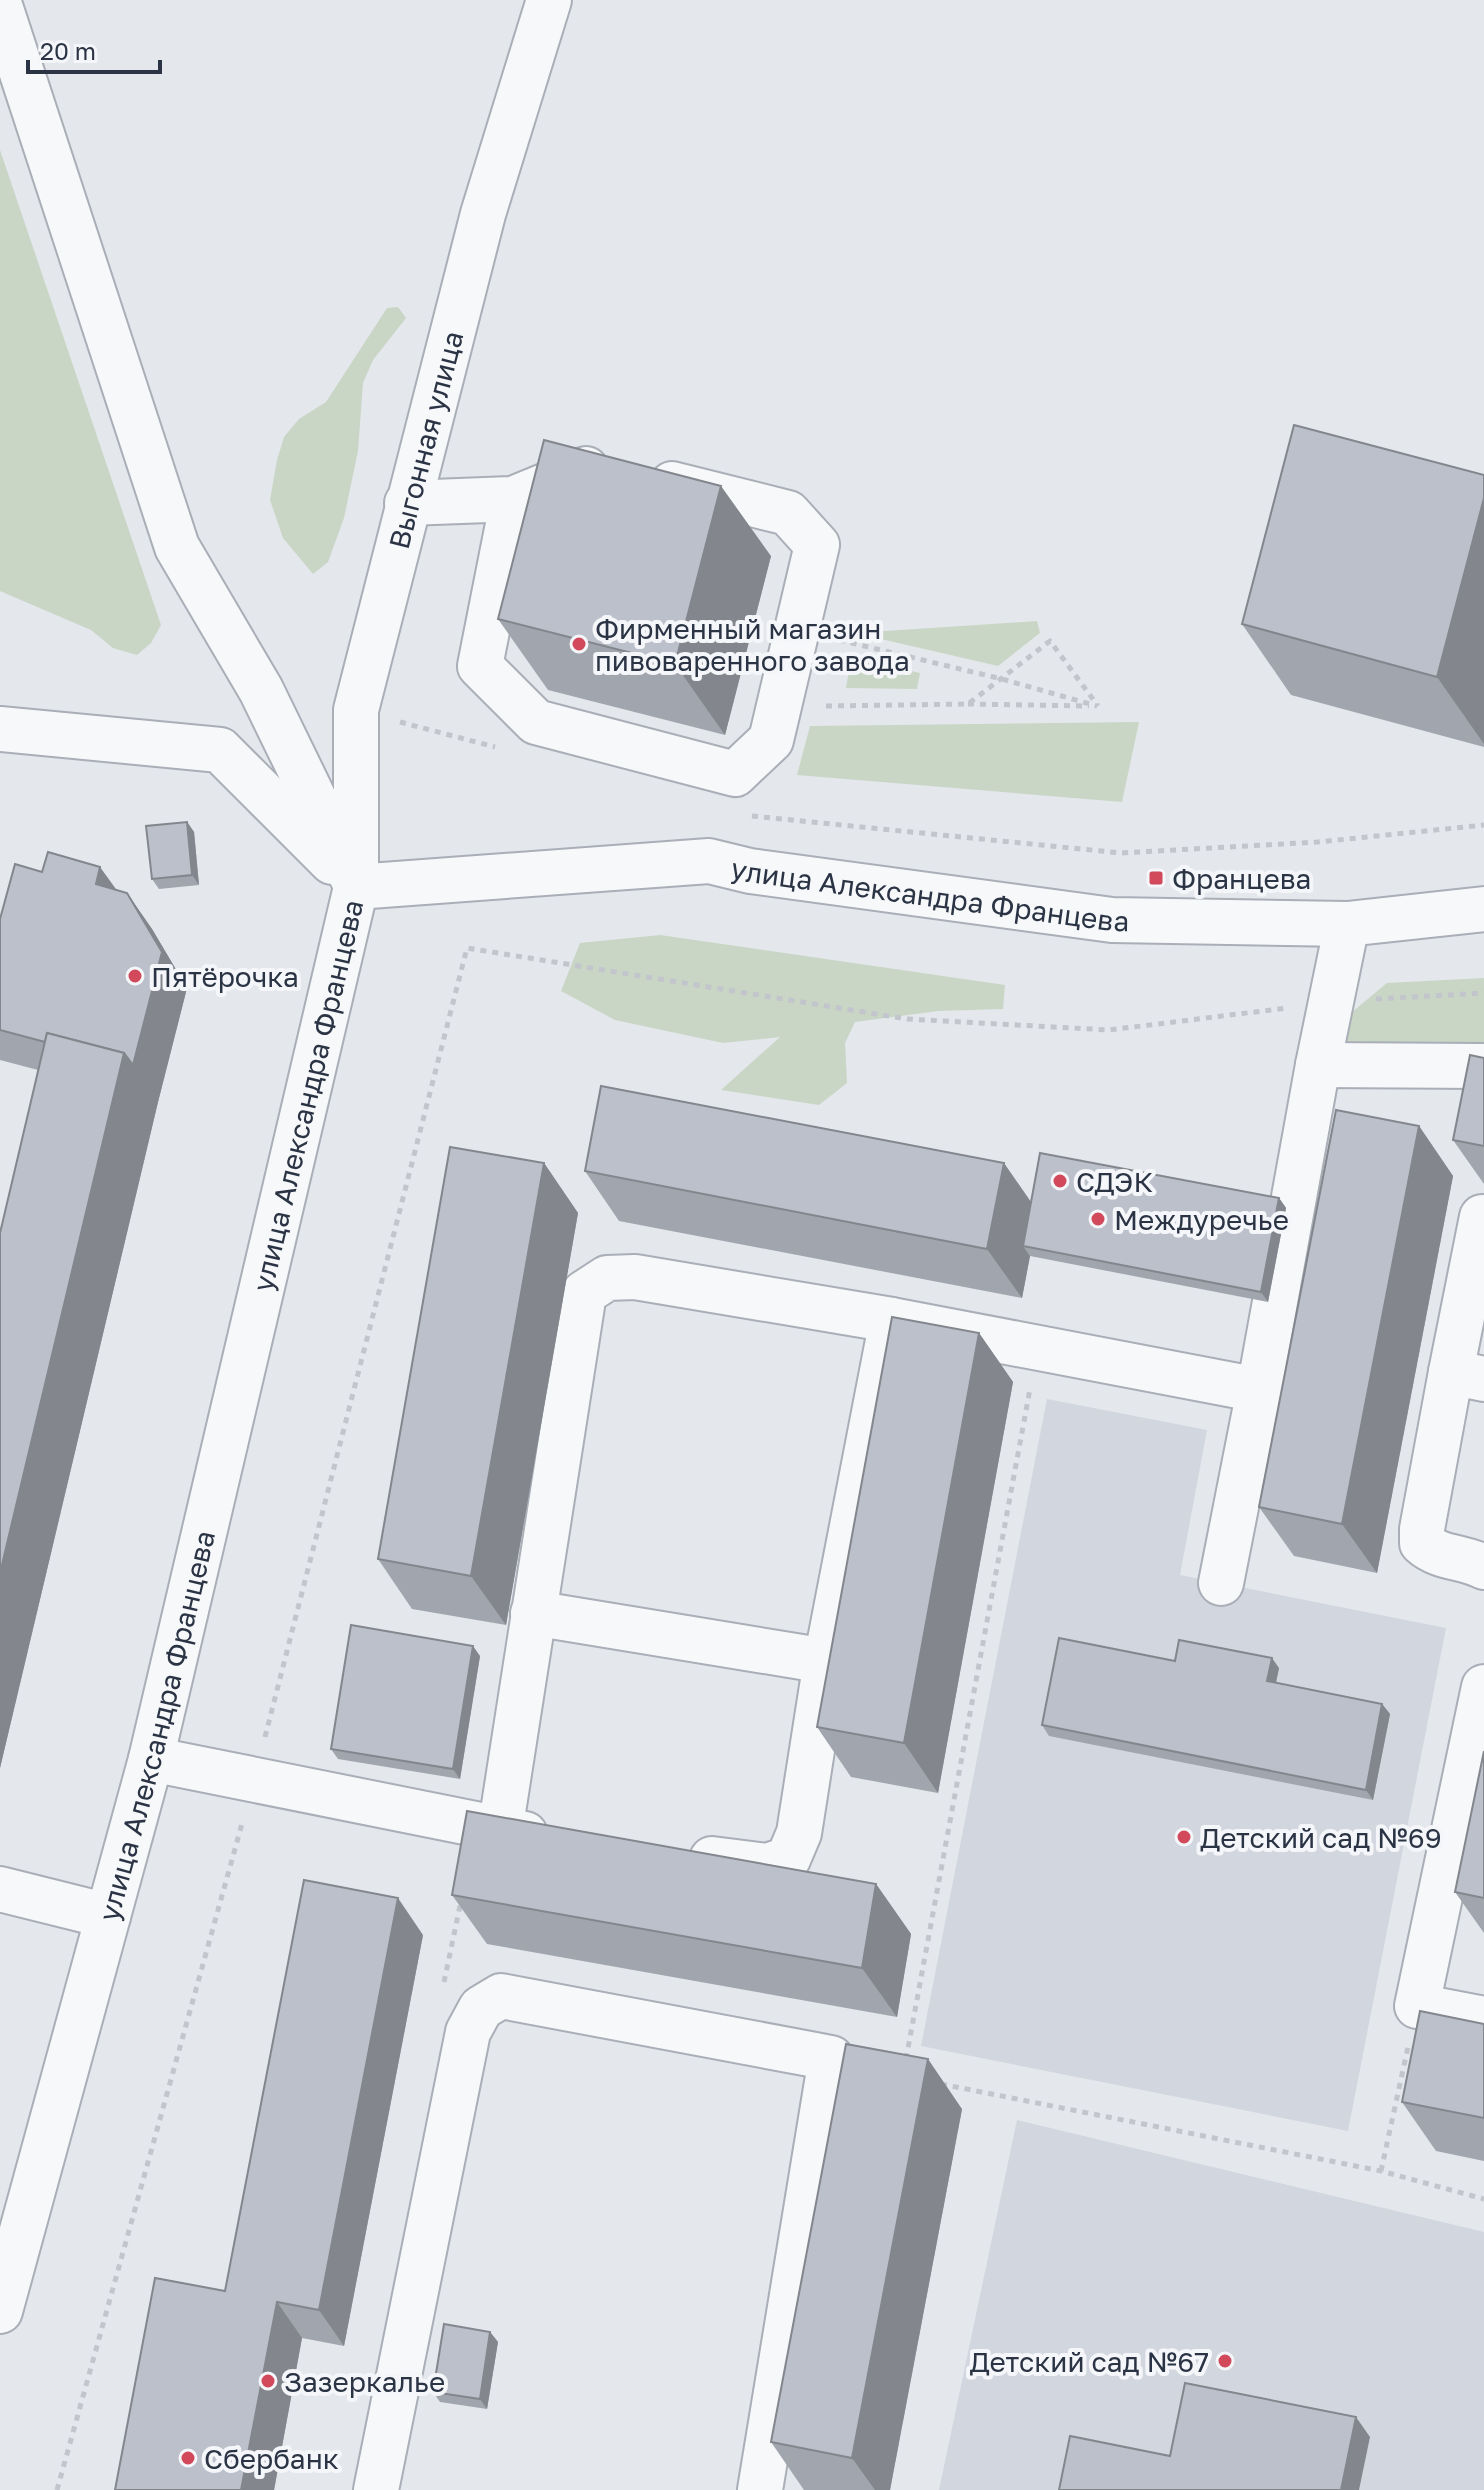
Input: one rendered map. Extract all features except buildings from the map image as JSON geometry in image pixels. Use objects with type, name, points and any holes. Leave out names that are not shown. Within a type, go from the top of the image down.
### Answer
[{"type":"street","name":"Выгонная улица","points":[[356,887],[356,710],[483,214],[549,0]]},
{"type":"street","points":[[0,6],[177,547],[261,690],[356,887]]},
{"type":"street","points":[[407,503],[513,499],[595,466],[788,513],[817,545],[771,740],[735,774],[536,722],[480,666],[513,499]]},
{"type":"street","points":[[0,729],[220,750],[356,887]]},
{"type":"street","name":"улица Александра Францева","points":[[0,2311],[151,1759],[356,887],[709,861],[750,871],[1112,920],[1347,924],[1484,909]]},
{"type":"street","points":[[1221,1583],[1347,924]]},
{"type":"street","points":[[1318,1065],[1484,1066]]},
{"type":"street","points":[[1482,1217],[1468,1375],[1422,1529],[1422,1543],[1434,1554],[1471,1560],[1484,1567]]},
{"type":"street","points":[[500,1831],[584,1293],[607,1278],[635,1277],[892,1320],[1259,1390]]},
{"type":"street","points":[[673,1854],[767,1866],[788,1859],[799,1833],[826,1661],[892,1320]]},
{"type":"street","points":[[533,1613],[826,1661]]},
{"type":"street","points":[[1484,1687],[1417,2006],[1484,2019]]},
{"type":"street","points":[[151,1759],[255,1778],[500,1831],[563,1839]]},
{"type":"street","points":[[0,1889],[108,1916]]},
{"type":"street","points":[[376,2490],[468,2032],[481,2008],[501,1996],[831,2058],[760,2490]]},
{"type":"path","points":[[797,630],[1002,679],[1098,706]]},
{"type":"path","points":[[968,704],[1050,641],[1098,706]]},
{"type":"path","points":[[779,707],[968,704],[1098,706]]},
{"type":"path","points":[[356,710],[505,750]]},
{"type":"path","points":[[745,814],[760,818],[1121,853],[1318,842],[1484,825]]},
{"type":"path","points":[[906,2061],[1037,1348]]},
{"type":"path","points":[[1381,2171],[1417,2006]]},
{"type":"path","points":[[934,2082],[1381,2171],[1484,2199]]},
{"type":"shaded area","name":"Детский сад №69","points":[[1047,1399],[1207,1430],[1180,1575],[1446,1628],[1348,2131],[921,2046]]},
{"type":"shaded area","name":"Детский сад №67","points":[[1017,2120],[1484,2232],[1484,2490],[939,2490]]},
{"type":"green space","points":[[0,150],[161,625],[151,643],[137,655],[113,648],[91,630],[0,591]]},
{"type":"green space","points":[[398,307],[406,318],[373,360],[363,383],[358,451],[344,518],[328,562],[313,574],[283,538],[270,500],[284,437],[299,419],[326,402],[387,308]]},
{"type":"green space","points":[[1037,621],[1040,633],[998,666],[855,633]]},
{"type":"green space","points":[[851,658],[920,673],[917,689],[846,688]]},
{"type":"green space","points":[[1139,722],[1122,802],[797,775],[810,726]]},
{"type":"green space","points":[[660,935],[1005,985],[1003,1009],[938,1011],[855,1022],[845,1043],[847,1083],[819,1105],[721,1090],[780,1037],[723,1043],[615,1020],[561,991],[580,943]]},
{"type":"green space","points":[[1484,978],[1484,1043],[1423,1055],[1342,1047],[1345,1018],[1387,983]]},
{"type":"place","name":"Фирменный магазин пивоваренного завода","points":[[579,644]]},
{"type":"place","name":"Францева","points":[[1156,878]]},
{"type":"place","name":"Пятёрочка","points":[[135,976]]},
{"type":"place","name":"СДЭК","points":[[1060,1181]]},
{"type":"place","name":"Междуречье","points":[[1098,1219]]},
{"type":"place","name":"Детский сад №69","points":[[1184,1837]]},
{"type":"place","name":"Детский сад №67","points":[[1225,2361]]},
{"type":"place","name":"Зазеркалье","points":[[268,2381]]},
{"type":"place","name":"Сбербанк","points":[[188,2458]]}]
